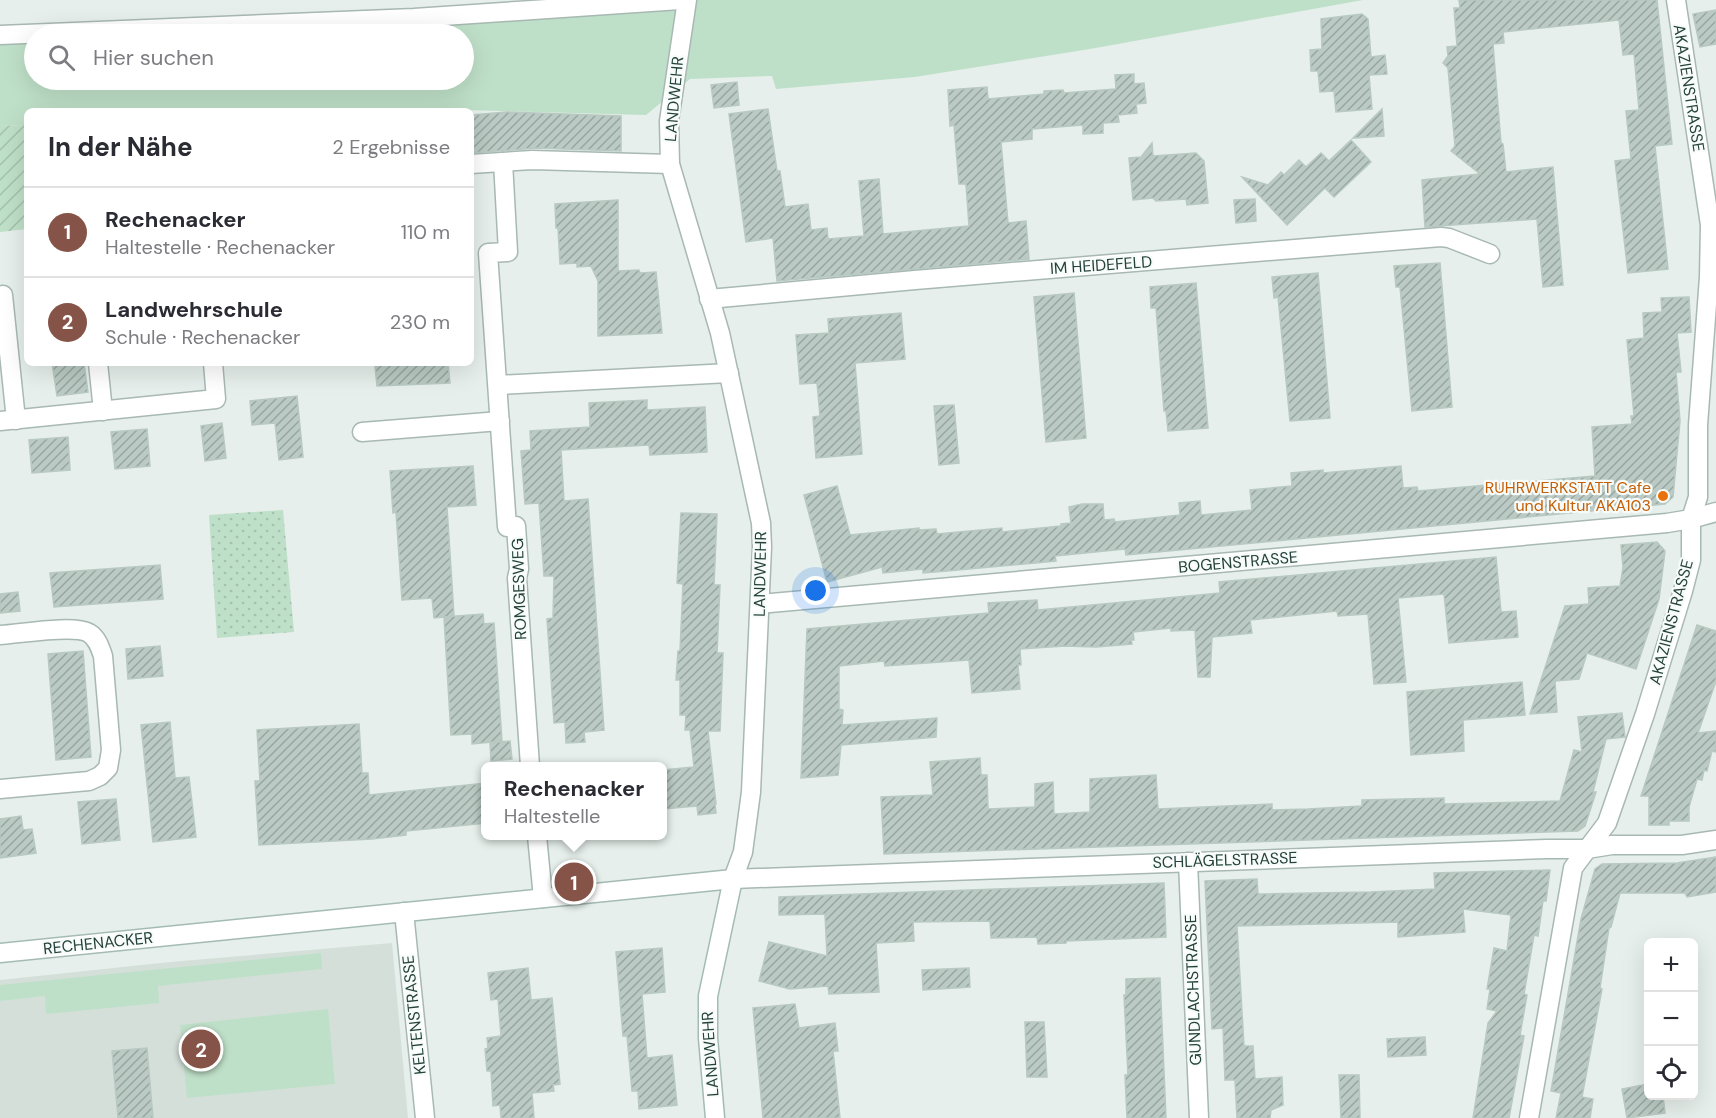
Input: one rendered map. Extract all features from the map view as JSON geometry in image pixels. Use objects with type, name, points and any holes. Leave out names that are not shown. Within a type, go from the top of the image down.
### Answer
[{"type":"street","points":[[261,24],[403,18],[680,0]]},
{"type":"street","name":"LANDWEHR","points":[[687,0],[669,121],[670,164],[720,333],[761,523],[762,547],[751,792],[743,852],[733,879],[708,996],[708,1038],[715,1118]]},
{"type":"street","name":"AKAZIENSTRASSE","points":[[1529,1118],[1573,868],[1607,823],[1645,714],[1691,560],[1691,519],[1698,497],[1698,425],[1713,225],[1676,0]]},
{"type":"street","points":[[0,35],[24,34]]},
{"type":"street","points":[[474,164],[532,160],[670,164]]},
{"type":"street","name":"ROMGESWEG","points":[[503,162],[508,252],[488,253],[507,527],[516,526],[519,569],[517,578],[530,762]]},
{"type":"street","name":"IM HEIDEFELD","points":[[709,299],[1441,237],[1490,254]]},
{"type":"street","points":[[3,295],[8,420],[216,399],[213,366]]},
{"type":"street","points":[[98,366],[103,411]]},
{"type":"street","points":[[498,384],[729,373]]},
{"type":"street","points":[[362,432],[500,421]]},
{"type":"street","name":"BOGENSTRASSE","points":[[760,604],[1691,519],[1716,512]]},
{"type":"street","points":[[0,635],[80,629],[91,634],[98,643],[103,656],[111,750],[108,768],[95,779],[0,789]]},
{"type":"street","points":[[537,840],[543,898]]},
{"type":"street","name":"SCHLÄGELSTRASSE","points":[[733,879],[1587,849],[1612,845],[1682,845],[1716,840]]},
{"type":"street","name":"GUNDLACHSTRASSE","points":[[1188,862],[1199,1118]]},
{"type":"street","name":"RECHENACKER","points":[[0,953],[733,879]]},
{"type":"street","name":"KELTENSTRASSE","points":[[404,912],[425,1118]]},
{"type":"shaded area","points":[[392,943],[408,1118],[0,1118],[0,980],[170,962]]},
{"type":"green space","points":[[680,0],[1363,0],[1090,49],[915,77],[776,89],[772,76],[690,79],[646,115],[474,110],[474,108],[24,108],[24,125],[0,126],[0,40],[24,39],[24,90],[474,90],[474,24],[259,24]]},
{"type":"green space","points":[[24,125],[24,229],[0,232],[0,126]]},
{"type":"green space","points":[[283,510],[294,632],[217,638],[209,515]]},
{"type":"green space","points":[[321,953],[322,969],[158,986],[159,1003],[46,1014],[45,996],[0,1001],[0,985]]},
{"type":"green space","points":[[328,1009],[335,1084],[187,1098],[180,1025]]},
{"type":"building","points":[[1459,0],[1657,0],[1672,144],[1655,146],[1668,269],[1628,273],[1615,161],[1631,159],[1626,111],[1639,110],[1634,54],[1623,55],[1619,20],[1503,32],[1504,43],[1493,44],[1501,143],[1503,144],[1506,172],[1553,167],[1563,285],[1543,287],[1537,219],[1425,227],[1422,180],[1480,174],[1451,151],[1455,146],[1448,68],[1443,63],[1448,56],[1447,47],[1457,46],[1454,8],[1460,8]]},
{"type":"building","points":[[1716,10],[1716,44],[1700,47],[1693,14]]},
{"type":"building","points":[[1362,14],[1368,19],[1371,57],[1385,55],[1387,74],[1369,75],[1372,109],[1336,112],[1334,91],[1320,92],[1318,71],[1311,71],[1310,50],[1322,49],[1321,19]]},
{"type":"building","points":[[1134,74],[1134,84],[1144,83],[1146,103],[1136,104],[1137,113],[1118,115],[1119,122],[1103,123],[1103,133],[1083,134],[1083,125],[1032,129],[1032,139],[1001,142],[1008,223],[1026,221],[1029,259],[777,281],[773,238],[746,242],[729,114],[768,109],[785,207],[808,204],[811,230],[827,228],[828,239],[864,236],[859,181],[879,179],[883,234],[969,226],[966,184],[959,184],[954,125],[950,126],[948,90],[987,87],[988,99],[1044,94],[1044,91],[1063,90],[1064,93],[1116,89],[1115,75]]},
{"type":"building","points":[[737,82],[739,105],[714,108],[711,85]]},
{"type":"building","points":[[1382,109],[1384,136],[1353,138]]},
{"type":"building","points":[[507,112],[621,116],[621,151],[536,148],[474,153],[474,115]]},
{"type":"building","points":[[1351,140],[1371,162],[1334,197],[1325,188],[1287,225],[1242,177],[1268,185],[1281,172],[1284,175],[1299,160],[1306,167],[1321,153],[1329,161]]},
{"type":"building","points":[[1152,143],[1153,156],[1196,153],[1204,161],[1208,203],[1187,205],[1186,199],[1133,200],[1129,158],[1141,157]]},
{"type":"building","points":[[1255,199],[1256,221],[1236,223],[1234,200]]},
{"type":"building","points":[[618,200],[618,271],[656,272],[662,333],[598,336],[598,281],[591,266],[577,267],[577,263],[560,264],[555,204]]},
{"type":"building","points":[[1440,263],[1452,407],[1412,411],[1400,287],[1396,287],[1394,266]]},
{"type":"building","points":[[1318,273],[1330,418],[1290,421],[1278,297],[1274,298],[1272,277]]},
{"type":"building","points":[[1196,283],[1208,428],[1168,431],[1166,411],[1164,411],[1156,308],[1151,308],[1150,287]]},
{"type":"building","points":[[1074,293],[1086,438],[1046,442],[1034,297]]},
{"type":"building","points":[[1689,297],[1691,332],[1677,333],[1681,372],[1676,372],[1680,421],[1673,497],[1665,504],[1126,555],[1125,549],[1055,556],[1056,561],[923,573],[923,569],[883,573],[882,567],[827,582],[804,495],[837,486],[850,535],[919,528],[919,530],[936,529],[937,534],[1002,528],[1002,532],[1061,526],[1061,524],[1071,523],[1069,507],[1082,504],[1103,504],[1104,520],[1114,519],[1115,522],[1180,515],[1179,503],[1200,501],[1201,515],[1252,510],[1250,490],[1292,486],[1291,473],[1323,470],[1323,473],[1401,466],[1403,488],[1417,487],[1418,491],[1595,476],[1592,427],[1632,424],[1631,416],[1634,416],[1627,340],[1644,338],[1643,313],[1662,312],[1661,298]]},
{"type":"building","points":[[901,313],[905,359],[855,363],[862,454],[816,458],[813,417],[820,416],[817,383],[800,384],[796,335],[829,333],[828,319]]},
{"type":"building","points":[[52,366],[84,366],[88,392],[57,396]]},
{"type":"building","points":[[375,366],[448,366],[450,383],[377,386]]},
{"type":"building","points":[[297,396],[303,457],[279,460],[275,423],[252,425],[250,401]]},
{"type":"building","points":[[647,400],[647,410],[705,407],[707,452],[650,455],[649,445],[561,450],[564,501],[588,499],[604,730],[584,732],[585,742],[566,743],[565,722],[554,723],[547,619],[553,618],[554,576],[544,576],[539,503],[525,504],[521,451],[531,450],[530,431],[590,427],[589,403]]},
{"type":"building","points":[[954,405],[959,463],[939,465],[934,406]]},
{"type":"building","points":[[222,423],[226,458],[205,461],[201,426]]},
{"type":"building","points":[[147,429],[150,466],[115,469],[111,432]]},
{"type":"building","points":[[68,437],[70,470],[32,473],[29,440]]},
{"type":"building","points":[[473,466],[476,505],[447,507],[454,616],[434,618],[432,598],[402,600],[396,512],[393,513],[390,471]]},
{"type":"building","points":[[681,513],[717,514],[714,585],[720,585],[717,653],[723,653],[720,731],[708,731],[716,813],[698,815],[697,806],[667,809],[667,770],[694,767],[690,730],[685,730],[686,715],[680,715],[680,680],[676,680],[678,651],[680,651],[683,584],[677,583]]},
{"type":"building","points":[[1657,542],[1665,551],[1659,599],[1636,669],[1587,653],[1579,679],[1555,681],[1557,712],[1530,714],[1565,606],[1589,604],[1588,588],[1620,586],[1623,567],[1621,545]]},
{"type":"building","points":[[1496,557],[1501,612],[1516,611],[1518,637],[1449,643],[1444,594],[1398,598],[1406,682],[1374,684],[1368,614],[1338,616],[1337,611],[1250,620],[1252,633],[1212,637],[1210,677],[1198,677],[1195,630],[1171,631],[1171,628],[1133,632],[1132,644],[1020,649],[1021,665],[1018,665],[1020,689],[972,693],[969,660],[885,666],[884,661],[839,666],[839,709],[843,710],[842,725],[937,718],[936,737],[841,745],[838,775],[801,778],[807,629],[989,613],[988,603],[1037,600],[1038,610],[1220,593],[1219,582]]},
{"type":"building","points":[[160,565],[163,599],[54,607],[50,573]]},
{"type":"building","points":[[18,592],[20,611],[0,613],[0,594]]},
{"type":"building","points":[[483,614],[484,624],[494,623],[502,741],[472,744],[472,734],[451,735],[444,617]]},
{"type":"building","points":[[1697,625],[1716,631],[1716,681],[1698,733],[1716,731],[1716,752],[1712,751],[1702,780],[1697,779],[1689,807],[1689,821],[1669,821],[1669,825],[1649,825],[1649,796],[1641,796]]},
{"type":"building","points":[[160,646],[163,676],[128,679],[126,649]]},
{"type":"building","points":[[83,651],[91,757],[56,760],[48,654]]},
{"type":"building","points":[[1522,682],[1525,715],[1463,720],[1464,751],[1411,755],[1407,692]]},
{"type":"building","points":[[1622,713],[1625,737],[1606,739],[1593,792],[1596,792],[1585,826],[1578,831],[884,854],[881,797],[933,795],[930,762],[980,758],[981,775],[987,775],[988,809],[1035,807],[1035,784],[1053,782],[1054,814],[1090,812],[1090,779],[1156,775],[1158,809],[1272,804],[1272,810],[1308,809],[1362,806],[1362,800],[1444,798],[1444,804],[1560,801],[1574,750],[1582,752],[1578,717]]},
{"type":"building","points":[[170,722],[175,778],[189,777],[196,837],[153,842],[141,725]]},
{"type":"building","points":[[359,724],[362,773],[368,773],[369,795],[481,784],[481,824],[406,831],[406,835],[372,839],[259,845],[255,781],[260,781],[257,730]]},
{"type":"building","points":[[510,741],[512,759],[491,761],[490,743]]},
{"type":"building","points":[[116,799],[120,840],[82,844],[78,802]]},
{"type":"building","points":[[21,816],[23,830],[32,829],[36,853],[0,858],[0,819]]},
{"type":"building","points":[[1716,857],[1716,892],[1687,897],[1685,893],[1620,893],[1609,928],[1600,988],[1602,989],[1582,1097],[1593,1099],[1590,1118],[1556,1118],[1561,1093],[1551,1091],[1581,919],[1595,869],[1602,864],[1677,863]]},
{"type":"building","points":[[1550,870],[1546,901],[1543,901],[1538,936],[1534,935],[1524,994],[1527,995],[1520,1035],[1524,1036],[1509,1118],[1473,1118],[1488,1023],[1497,1011],[1487,1009],[1490,989],[1487,989],[1494,948],[1507,951],[1511,915],[1463,909],[1465,932],[1398,937],[1398,922],[1237,926],[1244,1046],[1253,1046],[1255,1079],[1282,1077],[1283,1105],[1271,1110],[1270,1118],[1237,1118],[1235,1080],[1225,1080],[1223,1028],[1212,1029],[1205,881],[1257,879],[1258,894],[1371,892],[1435,889],[1434,873]]},
{"type":"building","points":[[1164,883],[1166,937],[1038,944],[1037,937],[991,938],[990,921],[913,922],[914,941],[876,943],[879,992],[829,994],[828,986],[790,989],[759,981],[769,942],[827,956],[825,914],[779,915],[779,897]]},
{"type":"building","points":[[662,948],[665,992],[642,994],[647,1058],[672,1055],[677,1105],[639,1109],[638,1091],[632,1091],[627,1036],[623,1036],[616,952]]},
{"type":"building","points":[[528,968],[531,1000],[552,998],[560,1084],[553,1085],[554,1091],[532,1093],[534,1118],[501,1118],[500,1105],[493,1106],[491,1071],[487,1071],[485,1049],[488,1048],[487,1038],[501,1036],[498,999],[491,1000],[488,973]]},
{"type":"building","points":[[969,968],[970,987],[923,990],[922,970]]},
{"type":"building","points":[[1160,978],[1166,1118],[1127,1118],[1125,1075],[1128,1075],[1124,995],[1126,995],[1126,979]]},
{"type":"building","points":[[795,1004],[799,1028],[835,1023],[838,1051],[833,1051],[840,1118],[763,1118],[753,1008]]},
{"type":"building","points":[[1025,1022],[1044,1022],[1047,1077],[1027,1077]]},
{"type":"building","points":[[1425,1037],[1426,1055],[1388,1057],[1387,1039]]},
{"type":"building","points":[[147,1048],[153,1118],[118,1118],[112,1051]]},
{"type":"building","points":[[1339,1075],[1359,1075],[1360,1118],[1341,1118]]},
{"type":"building","points":[[1644,1085],[1644,1100],[1664,1100],[1665,1113],[1627,1118],[1622,1089]]},
{"type":"place","name":"RUHRWERKSTATT Cafe und Kultur AKA103","points":[[1663,496]]},
{"type":"place","name":"Rechenacker","points":[[574,882]]},
{"type":"place","name":"Landwehrschule","points":[[201,1049]]}]
